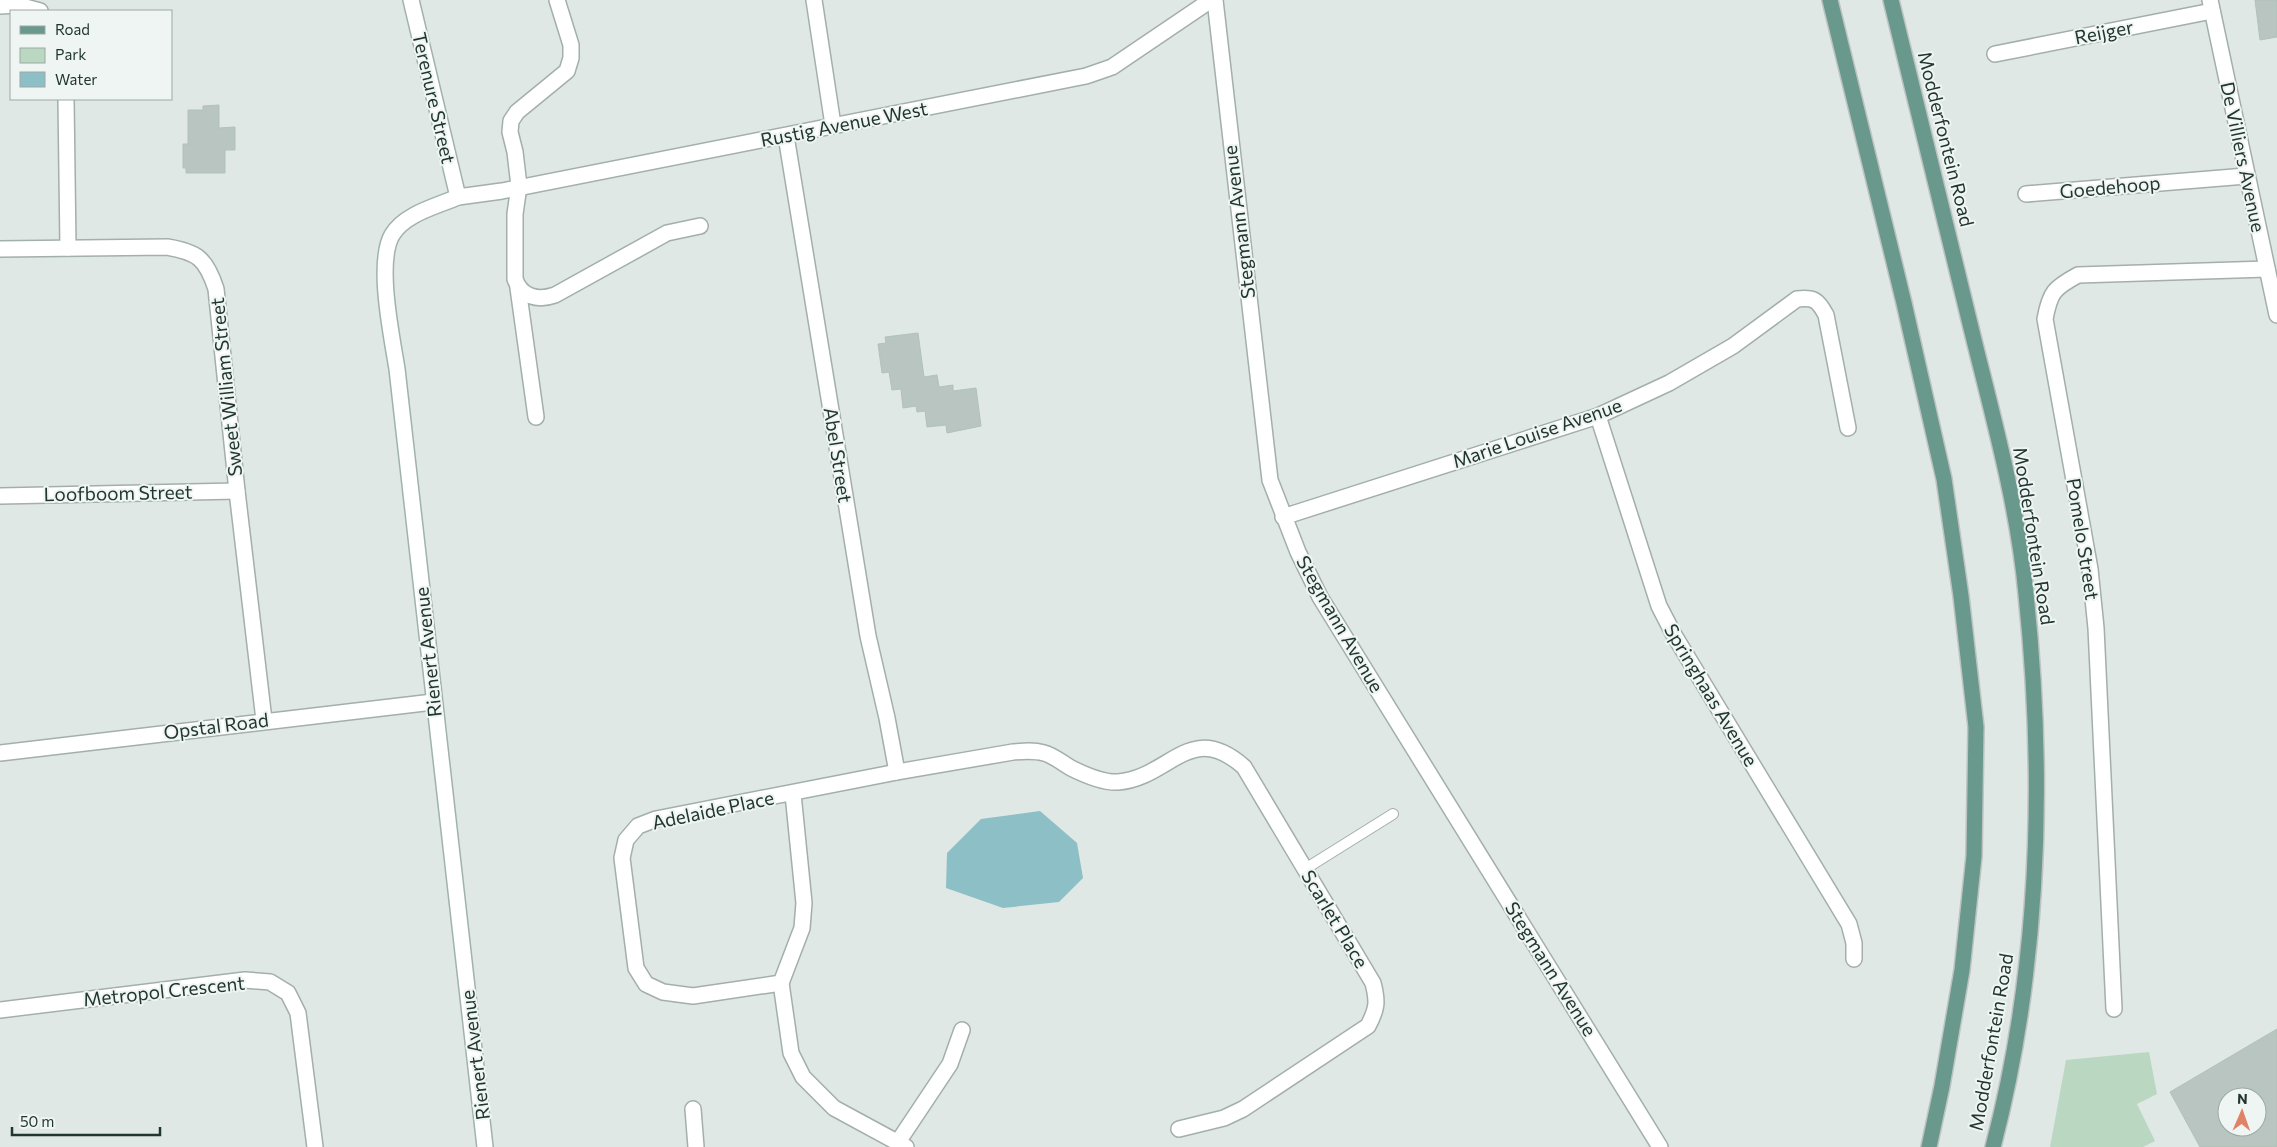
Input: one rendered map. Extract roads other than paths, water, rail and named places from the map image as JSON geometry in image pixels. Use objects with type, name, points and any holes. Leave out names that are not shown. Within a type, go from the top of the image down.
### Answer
[{"type":"main road","points":[[1830,0],[1904,303],[1944,479],[1961,596],[1976,727],[1974,856],[1962,970],[1942,1086],[1929,1147]]},
{"type":"main road","name":"Modderfontein Road","points":[[1891,0],[2007,472],[2026,592],[2035,722],[2035,860],[2026,980],[2006,1098],[1992,1147]]},
{"type":"street","name":"Terenure Street","points":[[411,0],[458,197]]},
{"type":"street","points":[[536,417],[518,288],[515,279],[515,214],[519,186],[510,132],[511,121],[517,112],[567,71],[571,58],[571,45],[568,30],[556,0]]},
{"type":"street","points":[[814,0],[833,125]]},
{"type":"street","name":"Rustig Avenue West","points":[[458,197],[502,191],[519,186],[786,136],[833,125],[1086,76],[1112,67],[1213,0]]},
{"type":"street","name":"Stegmann Avenue","points":[[1213,0],[1270,480],[1283,517],[1320,597],[1660,1147]]},
{"type":"street","name":"Reijger","points":[[1995,54],[2211,5]]},
{"type":"street","name":"De Villiers Avenue","points":[[2211,5],[2277,315]]},
{"type":"street","points":[[0,6],[18,6],[36,10]]},
{"type":"street","points":[[66,100],[68,248]]},
{"type":"street","name":"Abel Street","points":[[786,136],[868,636],[897,772]]},
{"type":"street","name":"Goedehoop","points":[[2026,194],[2246,176]]},
{"type":"street","name":"Rienert Avenue","points":[[458,197],[409,219],[392,235],[385,255],[388,308],[397,369],[433,702],[485,1147]]},
{"type":"street","points":[[518,288],[525,295],[547,298],[667,233],[700,226]]},
{"type":"street","name":"Sweet William Street","points":[[0,249],[167,247],[189,251],[205,263],[216,289],[236,491],[264,720]]},
{"type":"street","name":"Pomelo Street","points":[[2114,1009],[2096,628],[2090,569],[2045,319],[2049,298],[2061,284],[2078,275],[2267,269]]},
{"type":"street","name":"Marie Louise Avenue","points":[[1283,517],[1598,416],[1669,383],[1733,346],[1797,299],[1809,298],[1819,302],[1826,315],[1848,428]]},
{"type":"street","name":"Springhaas Avenue","points":[[1598,416],[1659,606],[1684,652],[1849,924],[1854,943],[1854,959]]},
{"type":"street","name":"Loofboom Street","points":[[0,496],[236,491]]},
{"type":"street","name":"Opstal Road","points":[[0,753],[264,720],[433,702]]},
{"type":"street","name":"Scarlet Place","points":[[1098,778],[1115,783],[1132,781],[1195,748],[1213,748],[1230,754],[1244,767],[1374,984],[1377,1001],[1374,1014],[1368,1026],[1242,1109],[1224,1118],[1180,1129]]},
{"type":"street","name":"Adelaide Place","points":[[781,983],[693,996],[663,992],[646,984],[636,968],[622,858],[626,840],[638,826],[656,819],[793,794],[897,772],[1029,750],[1045,753],[1072,769],[1098,778]]},
{"type":"street","name":"Adelaide Place","points":[[793,794],[804,903],[802,928],[781,983],[791,1053],[804,1078],[834,1108],[902,1144],[950,1064],[962,1030]]},
{"type":"street","name":"Metropol Crescent","points":[[0,1010],[245,980],[270,982],[288,993],[298,1013],[315,1147]]},
{"type":"street","points":[[693,1109],[696,1147]]},
{"type":"lane","points":[[1305,869],[1393,814]]},
{"type":"water","points":[[1040,811],[1077,843],[1083,878],[1059,902],[1003,908],[946,888],[947,853],[981,819]]}]
